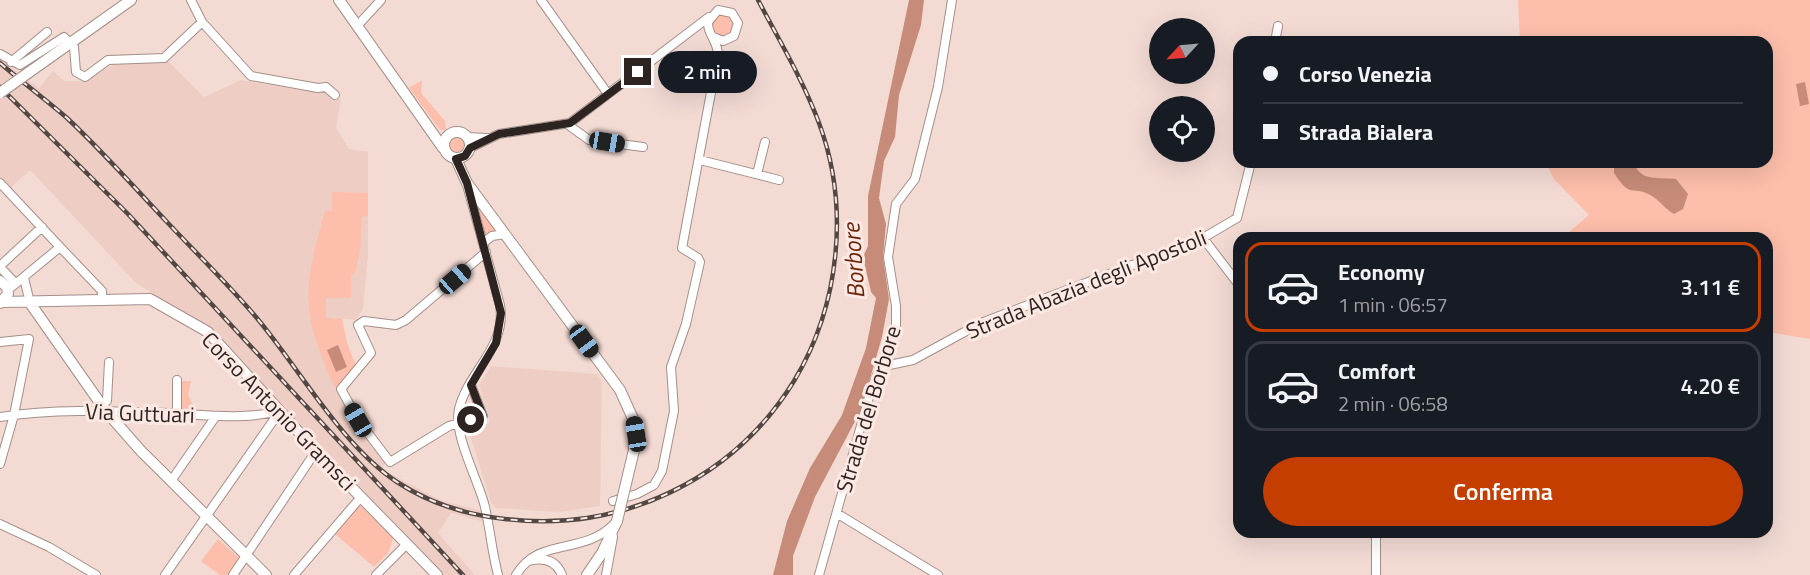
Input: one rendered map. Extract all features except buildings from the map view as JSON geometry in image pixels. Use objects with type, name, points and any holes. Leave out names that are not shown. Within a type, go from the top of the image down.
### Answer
[{"type":"main road","points":[[0,93],[131,0]]},
{"type":"main road","points":[[339,0],[434,132],[448,156],[456,159],[465,156],[470,148],[467,136],[457,132],[447,136],[434,132]]},
{"type":"main road","points":[[443,148],[447,136]]},
{"type":"main road","points":[[456,159],[467,183],[624,398],[634,421],[634,450],[617,521],[602,553],[587,575]]},
{"type":"main road","points":[[0,281],[10,291]]},
{"type":"main road","name":"Corso Antonio Gramsci","points":[[10,291],[27,303],[150,298],[208,332],[316,451],[437,575]]},
{"type":"main road","points":[[27,303],[103,408],[171,481],[266,575]]},
{"type":"street","points":[[191,0],[202,22],[251,76],[318,88],[326,87],[335,95]]},
{"type":"street","points":[[358,25],[381,0]]},
{"type":"street","points":[[541,0],[608,94]]},
{"type":"street","name":"Strada del Borbore","points":[[819,575],[880,367],[896,328],[896,306],[888,257],[896,204],[915,179],[938,87],[952,0]]},
{"type":"street","points":[[470,148],[487,138],[507,132],[567,124],[694,29],[725,2],[735,15],[738,28],[718,55],[682,248],[700,262],[686,324],[671,367],[674,411],[662,471],[654,485],[637,494],[613,501]]},
{"type":"street","points":[[713,13],[727,10],[735,15]]},
{"type":"street","points":[[713,13],[708,26],[718,55]]},
{"type":"street","points":[[0,54],[11,62],[20,64],[64,37],[75,47],[74,68],[79,75],[85,77],[108,60],[164,58],[202,22]]},
{"type":"street","points":[[1276,36],[1278,26]]},
{"type":"street","points":[[694,29],[720,40],[731,38]]},
{"type":"street","points":[[11,62],[48,32]]},
{"type":"street","points":[[567,124],[589,140],[643,147]]},
{"type":"street","points":[[467,136],[487,138]]},
{"type":"street","points":[[757,174],[765,142]]},
{"type":"street","points":[[700,160],[779,180]]},
{"type":"street","name":"Strada Abazia degli Apostoli","points":[[880,367],[913,360],[981,323],[1203,238],[1237,218],[1250,168]]},
{"type":"street","points":[[467,183],[500,305],[501,325],[496,343],[459,408],[459,423],[484,504],[498,575]]},
{"type":"street","points":[[2,187],[102,291],[102,300]]},
{"type":"street","points":[[27,303],[10,291],[0,266],[42,227]]},
{"type":"street","points":[[471,385],[483,416],[459,423],[418,443],[390,462],[358,420],[341,389],[371,353],[358,325],[363,321],[396,325],[406,320],[484,247],[492,236],[505,234]]},
{"type":"street","points":[[1203,238],[1233,277]]},
{"type":"street","points":[[10,291],[60,247]]},
{"type":"street","points":[[0,342],[29,339],[14,415],[0,464]]},
{"type":"street","points":[[103,408],[107,401],[109,362]]},
{"type":"street","points":[[177,380],[177,414]]},
{"type":"street","name":"Via Guttuari","points":[[0,417],[103,408],[216,416],[264,415],[280,411]]},
{"type":"street","points":[[165,575],[280,411]]},
{"type":"street","points":[[171,481],[216,416]]},
{"type":"street","points":[[233,575],[316,451]]},
{"type":"street","points":[[294,575],[361,497]]},
{"type":"street","points":[[838,514],[938,575]]},
{"type":"street","points":[[516,575],[523,563],[533,555],[601,536],[617,521]]},
{"type":"street","points":[[606,575],[617,521]]},
{"type":"street","points":[[0,524],[49,547],[96,575]]},
{"type":"street","points":[[1376,538],[1376,575]]},
{"type":"street","points":[[376,575],[406,545]]},
{"type":"street","points":[[523,563],[540,559],[548,560],[555,564],[562,575]]},
{"type":"shaded area","points":[[909,0],[924,0],[921,25],[899,95],[895,137],[884,161],[879,198],[886,224],[883,257],[889,299],[882,337],[861,410],[815,497],[793,556],[793,575],[773,575],[787,521],[810,468],[842,415],[866,348],[876,298],[871,292],[863,257],[868,246],[868,196]]},
{"type":"shaded area","points":[[1518,0],[1810,0],[1810,339],[1773,333],[1773,232],[1569,232],[1589,215],[1553,178],[1549,168],[1773,168],[1773,36],[1520,36]]},
{"type":"shaded area","points":[[723,14],[733,21],[734,25],[727,35],[723,36],[713,29],[712,25],[719,15]]},
{"type":"shaded area","points":[[0,58],[39,88],[53,71],[65,81],[85,81],[108,67],[121,63],[167,60],[204,97],[241,80],[315,92],[323,90],[341,100],[336,128],[349,149],[368,152],[368,256],[363,309],[356,320],[342,319],[347,343],[357,369],[335,388],[359,428],[387,462],[382,467],[389,473],[440,500],[482,511],[484,522],[451,513],[438,533],[475,575],[444,575],[214,334],[135,282],[30,170],[9,189],[0,180]]},
{"type":"shaded area","points":[[422,80],[421,93],[445,121],[446,130],[440,130],[409,88]]},
{"type":"shaded area","points":[[1805,82],[1809,104],[1800,106],[1796,84]]},
{"type":"shaded area","points":[[457,137],[463,139],[465,145],[463,151],[457,153],[451,151],[449,145],[451,139]]},
{"type":"shaded area","points":[[1614,168],[1637,168],[1645,176],[1676,179],[1688,194],[1683,209],[1674,214],[1652,196],[1625,187],[1614,173]]},
{"type":"shaded area","points":[[332,192],[368,193],[368,216],[362,217],[360,250],[356,270],[351,277],[351,298],[326,298],[326,318],[342,319],[347,343],[357,369],[335,388],[316,339],[309,301],[312,262],[325,211],[332,211]]},
{"type":"shaded area","points":[[479,208],[481,209],[497,230],[485,235]]},
{"type":"shaded area","points":[[338,345],[347,367],[336,372],[327,350]]},
{"type":"shaded area","points":[[491,366],[598,374],[602,383],[600,506],[559,512],[495,508],[491,502],[467,426],[490,423],[479,385]]},
{"type":"shaded area","points":[[180,381],[191,381],[188,394],[195,410],[180,410]]},
{"type":"shaded area","points":[[360,505],[393,538],[389,552],[374,567],[335,534]]},
{"type":"shaded area","points":[[218,539],[239,558],[228,575],[220,575],[201,561]]},
{"type":"railway","points":[[0,63],[80,131],[223,281],[256,317],[340,427],[377,467],[409,489],[449,507],[505,519],[548,521],[591,517],[631,508],[670,492],[706,472],[739,446],[769,416],[794,381],[810,351],[822,320],[830,288],[837,221],[835,188],[829,155],[813,107],[758,0]]},
{"type":"railway","points":[[0,87],[128,214],[463,575]]},
{"type":"route","points":[[471,420],[483,416],[471,385],[496,343],[501,325],[501,313],[467,183],[456,159],[465,156],[470,148],[487,138],[499,134],[570,123],[638,72]]},
{"type":"water label","name":"Borbore","points":[[854,261]]}]
